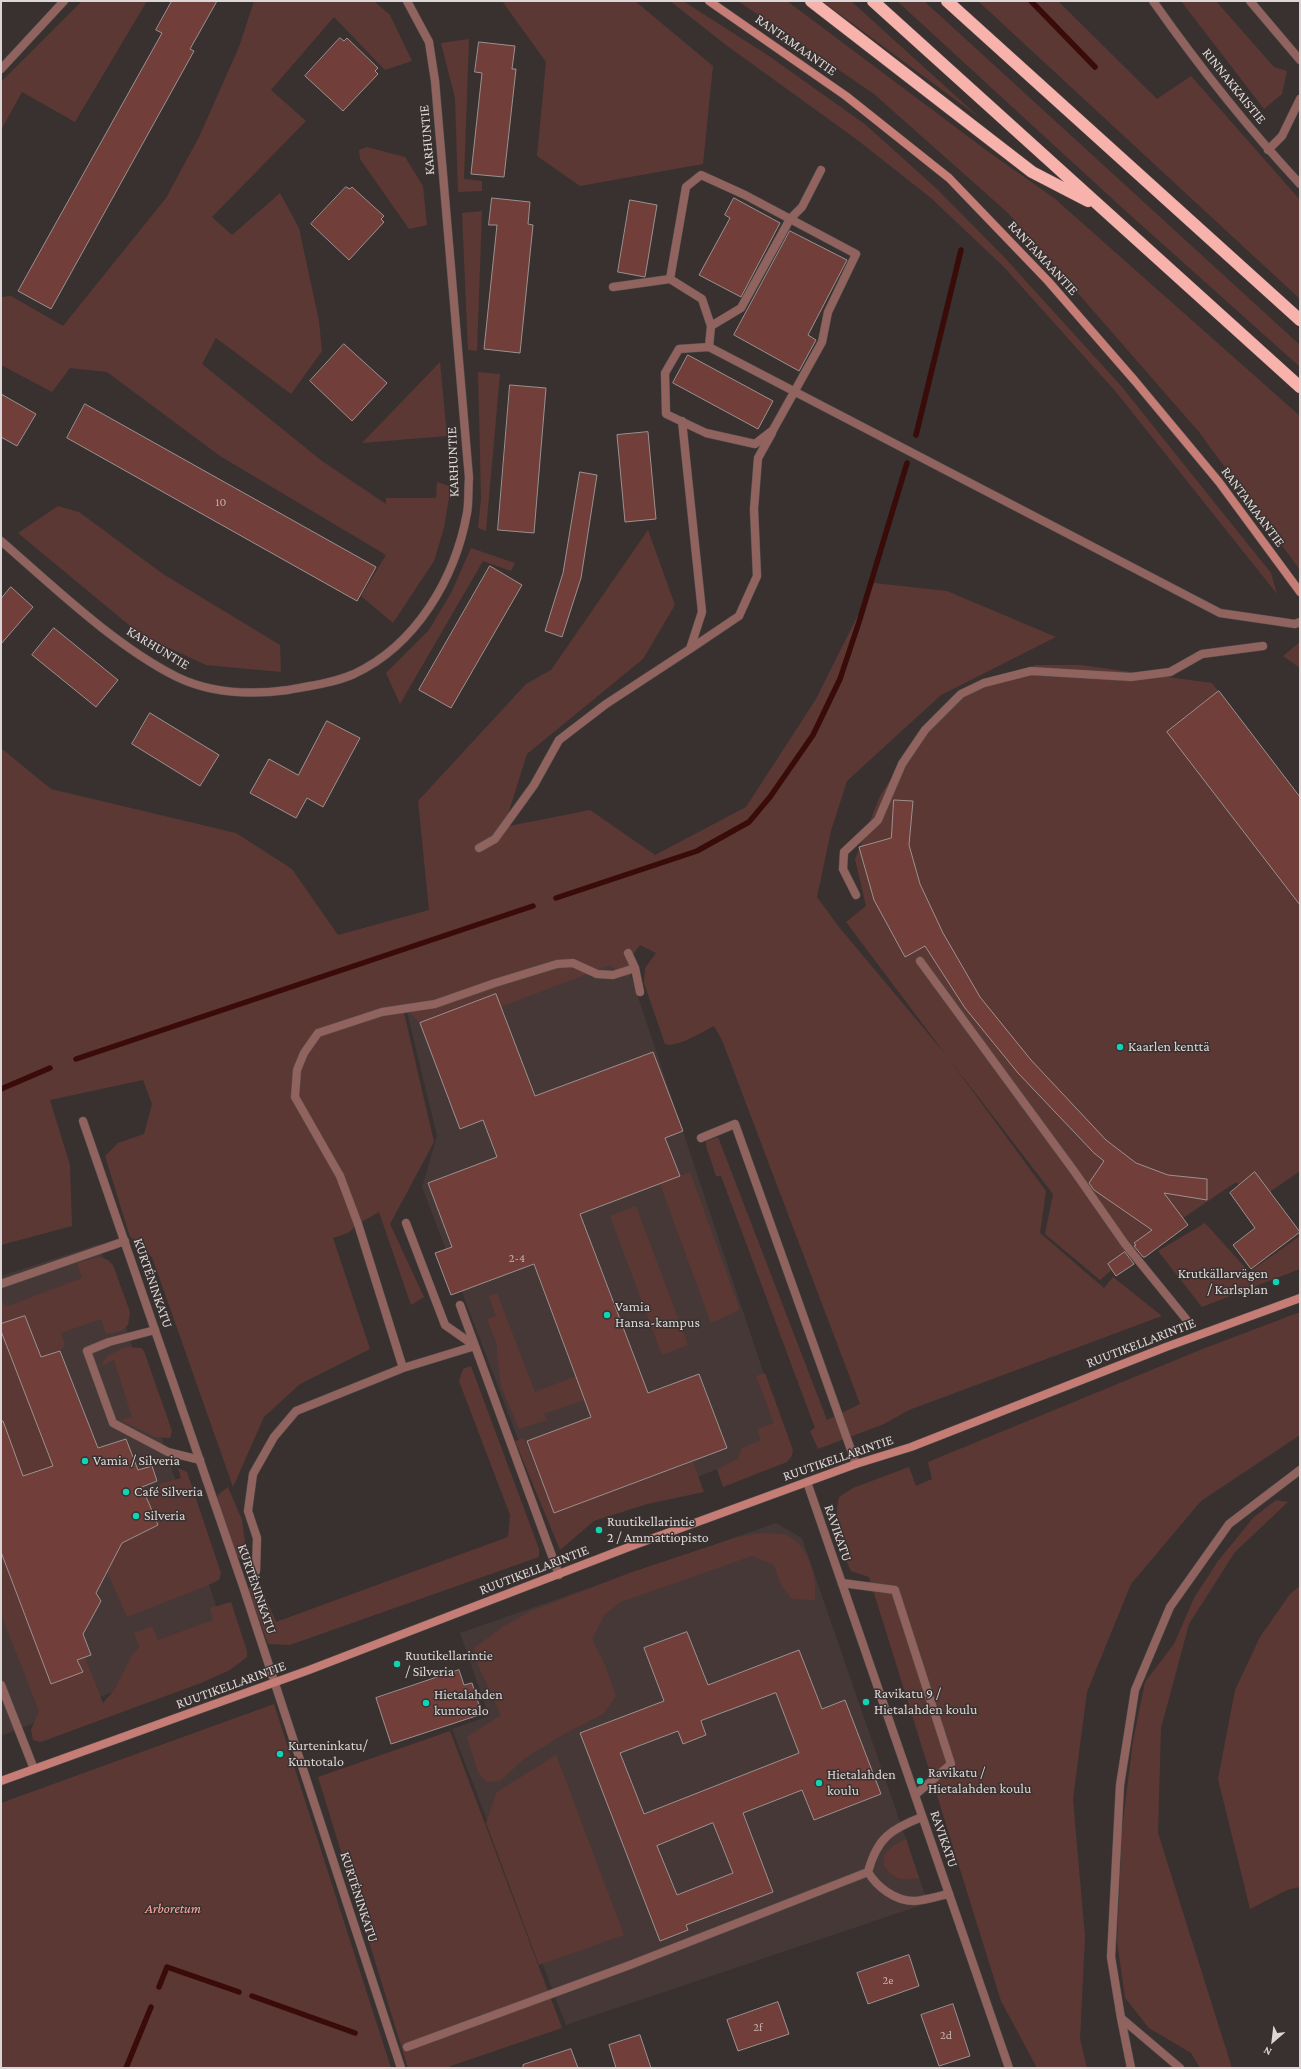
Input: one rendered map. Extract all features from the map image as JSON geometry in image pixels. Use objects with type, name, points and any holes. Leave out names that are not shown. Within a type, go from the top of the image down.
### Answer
[{"type":"highway","points":[[811,1],[1032,172],[1103,209]]},
{"type":"highway","points":[[873,1],[1300,387]]},
{"type":"highway","points":[[947,1],[1300,320]]},
{"type":"main road","name":"RANTAMAANTIE","points":[[709,1],[846,96],[949,178],[1048,281],[1135,381],[1219,482],[1300,592]]},
{"type":"main road","name":"RUUTIKELLARINTIE","points":[[1,1781],[275,1683],[856,1464],[911,1447],[1166,1347],[1300,1298]]},
{"type":"street","points":[[1,69],[64,1]]},
{"type":"street","name":"KARHUNTIE","points":[[1,541],[129,648],[178,677],[207,687],[245,694],[320,685],[353,674],[371,664],[396,646],[430,607],[443,585],[458,546],[467,512],[469,478],[435,82],[429,42],[407,1]]},
{"type":"street","name":"RINNAKKAISTIE","points":[[1153,1],[1182,43],[1268,150],[1300,184]]},
{"type":"street","points":[[1250,1],[1300,60]]},
{"type":"street","points":[[1268,150],[1282,136],[1300,99]]},
{"type":"street","points":[[711,326],[741,308],[790,219],[802,207],[821,170]]},
{"type":"street","points":[[478,848],[495,839],[534,785],[559,740],[606,704],[739,616],[757,576],[754,509],[758,458],[822,342],[828,312],[856,254],[745,195],[701,175],[686,187],[670,279]]},
{"type":"street","points":[[613,287],[670,279],[702,299],[711,326],[709,347]]},
{"type":"street","points":[[773,430],[755,444],[706,433],[666,414],[664,373],[679,349],[709,347],[1220,613],[1295,624],[1300,622]]},
{"type":"street","points":[[682,421],[702,612],[690,649]]},
{"type":"street","points":[[856,895],[843,869],[844,852],[878,820],[902,764],[925,730],[962,694],[984,683],[1031,671],[1131,677],[1170,672],[1202,654],[1263,646]]},
{"type":"street","points":[[628,952],[635,968],[640,992]]},
{"type":"street","points":[[920,961],[1074,1171],[1125,1244],[1186,1319]]},
{"type":"street","points":[[403,1368],[358,1224],[340,1176],[295,1098],[297,1070],[304,1053],[318,1033],[382,1012],[435,1004],[495,983],[557,964],[573,963],[597,974],[613,976],[635,968]]},
{"type":"street","name":"KURTÉNINKATU","points":[[83,1121],[275,1683],[401,2068]]},
{"type":"street","points":[[701,1138],[735,1124],[856,1464]]},
{"type":"street","points":[[406,1223],[446,1325],[475,1346]]},
{"type":"street","points":[[1,1284],[125,1241]]},
{"type":"street","points":[[460,1305],[559,1575]]},
{"type":"street","points":[[155,1330],[109,1342],[87,1351],[113,1423],[168,1452],[200,1460]]},
{"type":"street","points":[[256,1571],[257,1538],[248,1511],[254,1474],[274,1437],[296,1411],[403,1368],[475,1346]]},
{"type":"street","points":[[1131,2068],[1111,1957],[1120,1785],[1135,1690],[1170,1607],[1229,1524],[1300,1470]]},
{"type":"street","name":"RAVIKATU","points":[[807,1482],[1009,2068]]},
{"type":"street","points":[[842,1583],[895,1590],[951,1764],[915,1795]]},
{"type":"street","points":[[1,1685],[34,1769]]},
{"type":"street","points":[[922,1817],[900,1826],[886,1838],[873,1854],[868,1872],[872,1879],[887,1893],[913,1901],[949,1894]]},
{"type":"street","points":[[407,2047],[630,1965],[868,1872]]},
{"type":"street","points":[[1121,2018],[1180,2068]]},
{"type":"shaded area","name":"Vamia Hansa-kampus","points":[[585,935],[627,964],[787,1443],[553,1531],[422,1187],[437,1136],[406,1008]]},
{"type":"shaded area","name":"Vamia / Silveria","points":[[99,1244],[229,1646],[1,1736],[1,1276]]},
{"type":"shaded area","points":[[776,1523],[802,1538],[928,1903],[566,2025],[452,1729],[489,1716],[460,1633]]},
{"type":"green space","points":[[82,1],[147,1],[75,122],[22,92],[1,130],[1,82]]},
{"type":"green space","points":[[254,1],[374,1],[390,15],[412,61],[385,70],[334,17],[271,90],[306,121],[212,217],[232,235],[280,193],[299,228],[319,321],[322,351],[291,394],[216,338],[202,364],[322,461],[386,504],[386,498],[436,498],[437,482],[449,486],[450,491],[444,528],[434,561],[393,623],[361,596],[386,555],[220,456],[107,372],[70,368],[52,392],[1,365],[1,297],[11,296],[63,326],[166,198],[199,137],[239,47]]},
{"type":"green space","points":[[502,1],[635,1],[713,66],[703,164],[580,186],[537,156],[546,62]]},
{"type":"green space","points":[[670,1],[683,1],[769,56],[866,125],[938,190],[1005,258],[1122,387],[1271,573],[1277,594],[1116,392],[1004,267],[931,198],[856,139],[726,45]]},
{"type":"green space","points":[[738,1],[787,1],[990,153],[1054,198],[1300,416],[1300,570],[1199,432],[1008,213],[874,94]]},
{"type":"green space","points":[[822,1],[851,1],[980,118]]},
{"type":"green space","points":[[897,1],[924,1],[1300,345],[1300,367],[1118,204]]},
{"type":"green space","points":[[978,1],[1058,1],[1157,99],[1191,76],[1300,200],[1300,299]]},
{"type":"green space","points":[[1181,1],[1216,1],[1274,67],[1287,71],[1282,94],[1264,109]]},
{"type":"green space","points":[[469,39],[464,179],[482,181],[482,191],[458,192],[455,98],[441,43]]},
{"type":"green space","points":[[367,147],[405,157],[423,186],[427,225],[409,229],[360,159],[359,150]]},
{"type":"green space","points":[[482,211],[477,351],[468,350],[462,213]]},
{"type":"green space","points":[[440,362],[447,436],[362,443]]},
{"type":"green space","points":[[478,372],[500,374],[486,531],[478,528],[481,499]]},
{"type":"green space","points":[[58,506],[79,512],[163,574],[280,645],[281,672],[206,665],[141,635],[18,533]]},
{"type":"green space","points":[[648,530],[675,605],[643,659],[527,754],[504,827],[590,810],[655,855],[746,807],[816,699],[874,583],[947,591],[1056,637],[941,695],[847,781],[831,831],[817,897],[839,927],[946,1055],[846,922],[866,906],[855,859],[880,796],[919,734],[972,688],[1036,665],[1081,665],[1212,683],[1300,799],[1300,1171],[1254,1203],[1236,1182],[1132,1253],[1100,1280],[1045,1234],[1053,1194],[949,1059],[1046,1191],[1040,1233],[1104,1288],[1113,1277],[1162,1316],[909,1410],[884,1424],[818,1449],[810,1431],[815,1428],[721,1176],[716,1176],[706,1146],[706,1141],[718,1137],[827,1420],[860,1404],[722,1040],[714,1026],[683,1042],[670,1045],[665,1044],[644,983],[645,968],[656,953],[640,945],[629,960],[632,973],[627,977],[610,965],[501,1007],[496,994],[420,1023],[402,1004],[434,1142],[390,1224],[424,1297],[411,1305],[379,1212],[358,1224],[348,1233],[333,1238],[370,1349],[300,1384],[264,1417],[233,1487],[152,1257],[130,1237],[105,1156],[118,1143],[144,1134],[152,1104],[143,1080],[50,1100],[70,1165],[72,1226],[1,1245],[1,748],[51,789],[236,833],[292,869],[338,935],[429,910],[418,801],[526,684],[551,670]]},
{"type":"green space","points":[[471,548],[515,563],[511,571],[483,561],[400,704],[386,673],[429,630],[452,591]]},
{"type":"green space","points":[[1300,642],[1300,668],[1283,656]]},
{"type":"green space","points":[[690,1172],[740,1310],[711,1323],[660,1184]]},
{"type":"green space","points":[[636,1206],[688,1345],[662,1355],[610,1216]]},
{"type":"green space","points":[[1205,1223],[1249,1272],[1300,1236],[1300,1269],[1202,1307],[1158,1251]]},
{"type":"green space","points":[[99,1257],[108,1260],[113,1265],[130,1312],[128,1325],[121,1331],[106,1334],[101,1319],[61,1333],[65,1345],[60,1351],[41,1357],[25,1316],[1,1324],[1,1298],[5,1306],[11,1305],[82,1278],[77,1263]]},
{"type":"green space","points":[[497,1293],[535,1392],[576,1376],[585,1400],[544,1414],[547,1420],[519,1429],[501,1386],[497,1344],[487,1319],[496,1316],[489,1296]]},
{"type":"green space","points":[[1300,1312],[1300,1435],[1201,1501],[1131,1584],[1087,1692],[1073,1799],[1085,1937],[1080,2039],[1087,2068],[1037,2068],[1001,2001],[869,1577],[851,1571],[844,1553],[837,1525],[837,1506],[839,1497],[853,1488],[909,1467],[916,1486],[932,1479],[928,1462],[1200,1350]]},
{"type":"green space","points":[[1,1331],[53,1466],[23,1476],[11,1444],[1,1447]]},
{"type":"green space","points":[[126,1347],[141,1348],[144,1351],[172,1431],[170,1438],[155,1437],[121,1420],[132,1417],[114,1360],[101,1366],[107,1356]]},
{"type":"green space","points":[[471,1366],[539,1549],[539,1557],[290,1645],[268,1644],[248,1589],[255,1582],[260,1584],[276,1622],[508,1537],[510,1515],[459,1381],[463,1369]]},
{"type":"green space","points":[[765,1373],[793,1450],[792,1456],[787,1462],[723,1487],[717,1469],[738,1459],[742,1448],[761,1440],[757,1429],[774,1423],[756,1376]]},
{"type":"green space","points":[[524,1438],[554,1513],[693,1462],[704,1492],[647,1504],[594,1521],[560,1550],[515,1441]]},
{"type":"green space","points":[[178,1468],[187,1472],[221,1573],[219,1580],[127,1617],[107,1571],[122,1543],[158,1525],[148,1501],[160,1484],[181,1478]]},
{"type":"green space","points":[[228,1487],[242,1520],[247,1558],[245,1559],[239,1558],[235,1553],[217,1500],[218,1495]]},
{"type":"green space","points":[[1276,1500],[1288,1502],[1235,1552],[1189,1624],[1161,1728],[1158,1833],[1232,2068],[1200,2068],[1191,2053],[1149,2028],[1125,1998],[1117,1941],[1122,1829],[1133,1741],[1145,1682],[1174,1644],[1194,1598],[1218,1561],[1254,1517]]},
{"type":"green space","points":[[761,1533],[786,1535],[794,1539],[800,1546],[806,1554],[813,1572],[816,1592],[815,1600],[792,1599],[781,1585],[774,1565],[752,1556],[621,1602],[605,1614],[592,1639],[605,1665],[616,1696],[603,1714],[566,1733],[525,1758],[500,1781],[487,1782],[478,1772],[467,1737],[501,1715],[479,1667],[474,1648],[504,1626],[531,1611],[632,1572],[738,1537]]},
{"type":"green space","points":[[1,1552],[51,1684],[83,1672],[77,1660],[85,1657],[103,1703],[115,1689],[132,1655],[140,1647],[134,1633],[152,1626],[158,1640],[213,1620],[210,1608],[231,1602],[247,1651],[247,1657],[230,1670],[201,1683],[41,1742],[33,1740],[31,1730],[39,1711],[1,1614]]},
{"type":"green space","points":[[1300,1586],[1300,1887],[1287,1890],[1250,1909],[1218,1779],[1235,1690],[1260,1637],[1290,1594]]},
{"type":"green space","name":"Arboretum","points":[[274,1704],[391,2068],[1,2068],[1,1803]]},
{"type":"green space","points":[[450,1731],[562,2028],[445,2068],[408,2068],[318,1777]]},
{"type":"green space","points":[[556,1755],[624,1935],[539,1965],[486,1823],[497,1792]]},
{"type":"green space","points":[[906,1839],[919,1878],[903,1879],[896,1877],[884,1866],[884,1855],[894,1845]]},
{"type":"building","points":[[172,1],[217,1],[190,49],[194,51],[51,309],[18,291],[162,33],[156,30]]},
{"type":"building","points":[[340,38],[344,41],[347,38],[378,68],[375,71],[378,74],[343,111],[305,76]]},
{"type":"building","points":[[479,42],[515,46],[512,69],[516,69],[504,177],[471,174],[482,73],[475,72]]},
{"type":"building","points":[[346,187],[350,189],[352,187],[384,216],[381,219],[384,222],[349,260],[311,224]]},
{"type":"building","points":[[492,198],[530,202],[528,224],[533,225],[520,353],[484,349],[497,225],[489,225]]},
{"type":"building","points":[[734,198],[780,223],[741,297],[699,275],[730,218],[725,215]]},
{"type":"building","points":[[630,200],[657,205],[645,277],[618,272]]},
{"type":"building","points":[[790,231],[847,260],[808,335],[816,340],[799,371],[734,335]]},
{"type":"building","points":[[344,344],[387,383],[352,421],[310,381]]},
{"type":"building","points":[[688,355],[773,401],[758,429],[673,383]]},
{"type":"building","points":[[510,385],[546,388],[534,533],[498,530]]},
{"type":"building","points":[[1,394],[36,414],[17,446],[1,437]]},
{"type":"building","points":[[85,404],[376,567],[357,601],[67,438]]},
{"type":"building","points":[[648,432],[656,519],[625,522],[617,435]]},
{"type":"building","points":[[580,472],[597,475],[581,578],[562,637],[545,631],[563,573]]},
{"type":"building","points":[[490,566],[522,585],[451,708],[419,690]]},
{"type":"building","points":[[11,587],[33,607],[1,644],[1,599]]},
{"type":"building","points":[[54,628],[118,680],[96,707],[32,655]]},
{"type":"building","points":[[1219,691],[1300,797],[1300,905],[1167,732]]},
{"type":"building","points":[[150,713],[219,755],[200,786],[132,744]]},
{"type":"building","points":[[327,721],[360,738],[323,807],[307,798],[296,818],[250,793],[269,759],[298,775]]},
{"type":"building","points":[[894,800],[913,801],[909,845],[920,884],[943,933],[980,997],[1031,1060],[1106,1140],[1136,1163],[1168,1175],[1207,1179],[1207,1200],[1164,1193],[1188,1225],[1145,1257],[1143,1257],[1134,1246],[1136,1245],[1134,1243],[1152,1230],[1094,1190],[1089,1183],[1104,1161],[1094,1153],[1018,1073],[965,1008],[925,946],[905,957],[874,900],[859,847],[891,838]]},
{"type":"building","points":[[496,994],[535,1096],[653,1052],[683,1131],[665,1138],[680,1176],[580,1214],[648,1393],[699,1374],[727,1448],[554,1513],[527,1441],[591,1417],[534,1264],[451,1295],[435,1253],[452,1247],[428,1183],[497,1157],[483,1120],[460,1129],[420,1023]]},
{"type":"building","points":[[1255,1172],[1300,1232],[1251,1269],[1233,1245],[1255,1228],[1230,1193]]},
{"type":"building","points":[[1125,1252],[1134,1264],[1116,1276],[1108,1264]]},
{"type":"building","points":[[25,1316],[41,1357],[60,1351],[98,1448],[126,1439],[138,1470],[152,1466],[157,1481],[142,1487],[158,1525],[122,1543],[96,1593],[101,1601],[83,1634],[91,1655],[77,1660],[83,1672],[51,1684],[1,1552],[1,1421],[3,1421],[23,1476],[53,1466],[1,1331],[1,1324]]},
{"type":"building","name":"Hietalahden koulu","points":[[687,1632],[708,1685],[799,1650],[822,1709],[845,1700],[881,1794],[814,1820],[802,1790],[743,1813],[773,1892],[686,1925],[688,1930],[660,1941],[580,1733],[664,1701],[644,1648]],"holes":[[[776,1693],[799,1753],[644,1814],[620,1753],[678,1731],[683,1744],[706,1735],[701,1721]],[[713,1823],[733,1873],[677,1895],[657,1846]]]},
{"type":"building","name":"Hietalahden kuntotalo","points":[[459,1670],[464,1685],[472,1683],[482,1714],[391,1744],[376,1698]]},
{"type":"building","points":[[909,1955],[919,1986],[868,2004],[857,1973]]},
{"type":"building","points":[[778,2002],[789,2034],[738,2051],[727,2020]]},
{"type":"building","points":[[953,2004],[970,2056],[939,2066],[921,2015]]},
{"type":"building","points":[[640,2035],[651,2068],[616,2068],[609,2045]]},
{"type":"building","points":[[571,2049],[578,2068],[523,2068],[523,2065]]},
{"type":"waterway","points":[[1031,1],[1095,67]]},
{"type":"waterway","points":[[916,435],[961,250]]},
{"type":"waterway","points":[[556,898],[697,851],[749,822],[770,797],[813,735],[840,679],[859,622],[907,463]]},
{"type":"waterway","points":[[76,1059],[533,906]]},
{"type":"waterway","points":[[1,1089],[50,1068]]},
{"type":"waterway","points":[[159,1987],[167,1967],[239,1992]]},
{"type":"waterway","points":[[252,1996],[355,2033]]},
{"type":"waterway","points":[[126,2068],[151,2007]]},
{"type":"place","name":"Kaarlen kenttä","points":[[1120,1047]]},
{"type":"place","name":"Krutkällarvägen / Karlsplan","points":[[1276,1282]]},
{"type":"place","name":"Vamia Hansa-kampus","points":[[607,1315]]},
{"type":"place","name":"Vamia / Silveria","points":[[85,1461]]},
{"type":"place","name":"Café Silveria","points":[[126,1492]]},
{"type":"place","name":"Silveria","points":[[136,1516]]},
{"type":"place","name":"Ruutikellarintie 2 / Ammattiopisto","points":[[599,1530]]},
{"type":"place","name":"Ruutikellarintie / Silveria","points":[[397,1664]]},
{"type":"place","name":"Ravikatu 9 / Hietalahden koulu","points":[[866,1702]]},
{"type":"place","name":"Hietalahden kuntotalo","points":[[426,1703]]},
{"type":"place","name":"Kurteninkatu/ Kuntotalo","points":[[280,1754]]},
{"type":"place","name":"Ravikatu / Hietalahden koulu","points":[[920,1781]]},
{"type":"place","name":"Hietalahden koulu","points":[[819,1783]]}]
